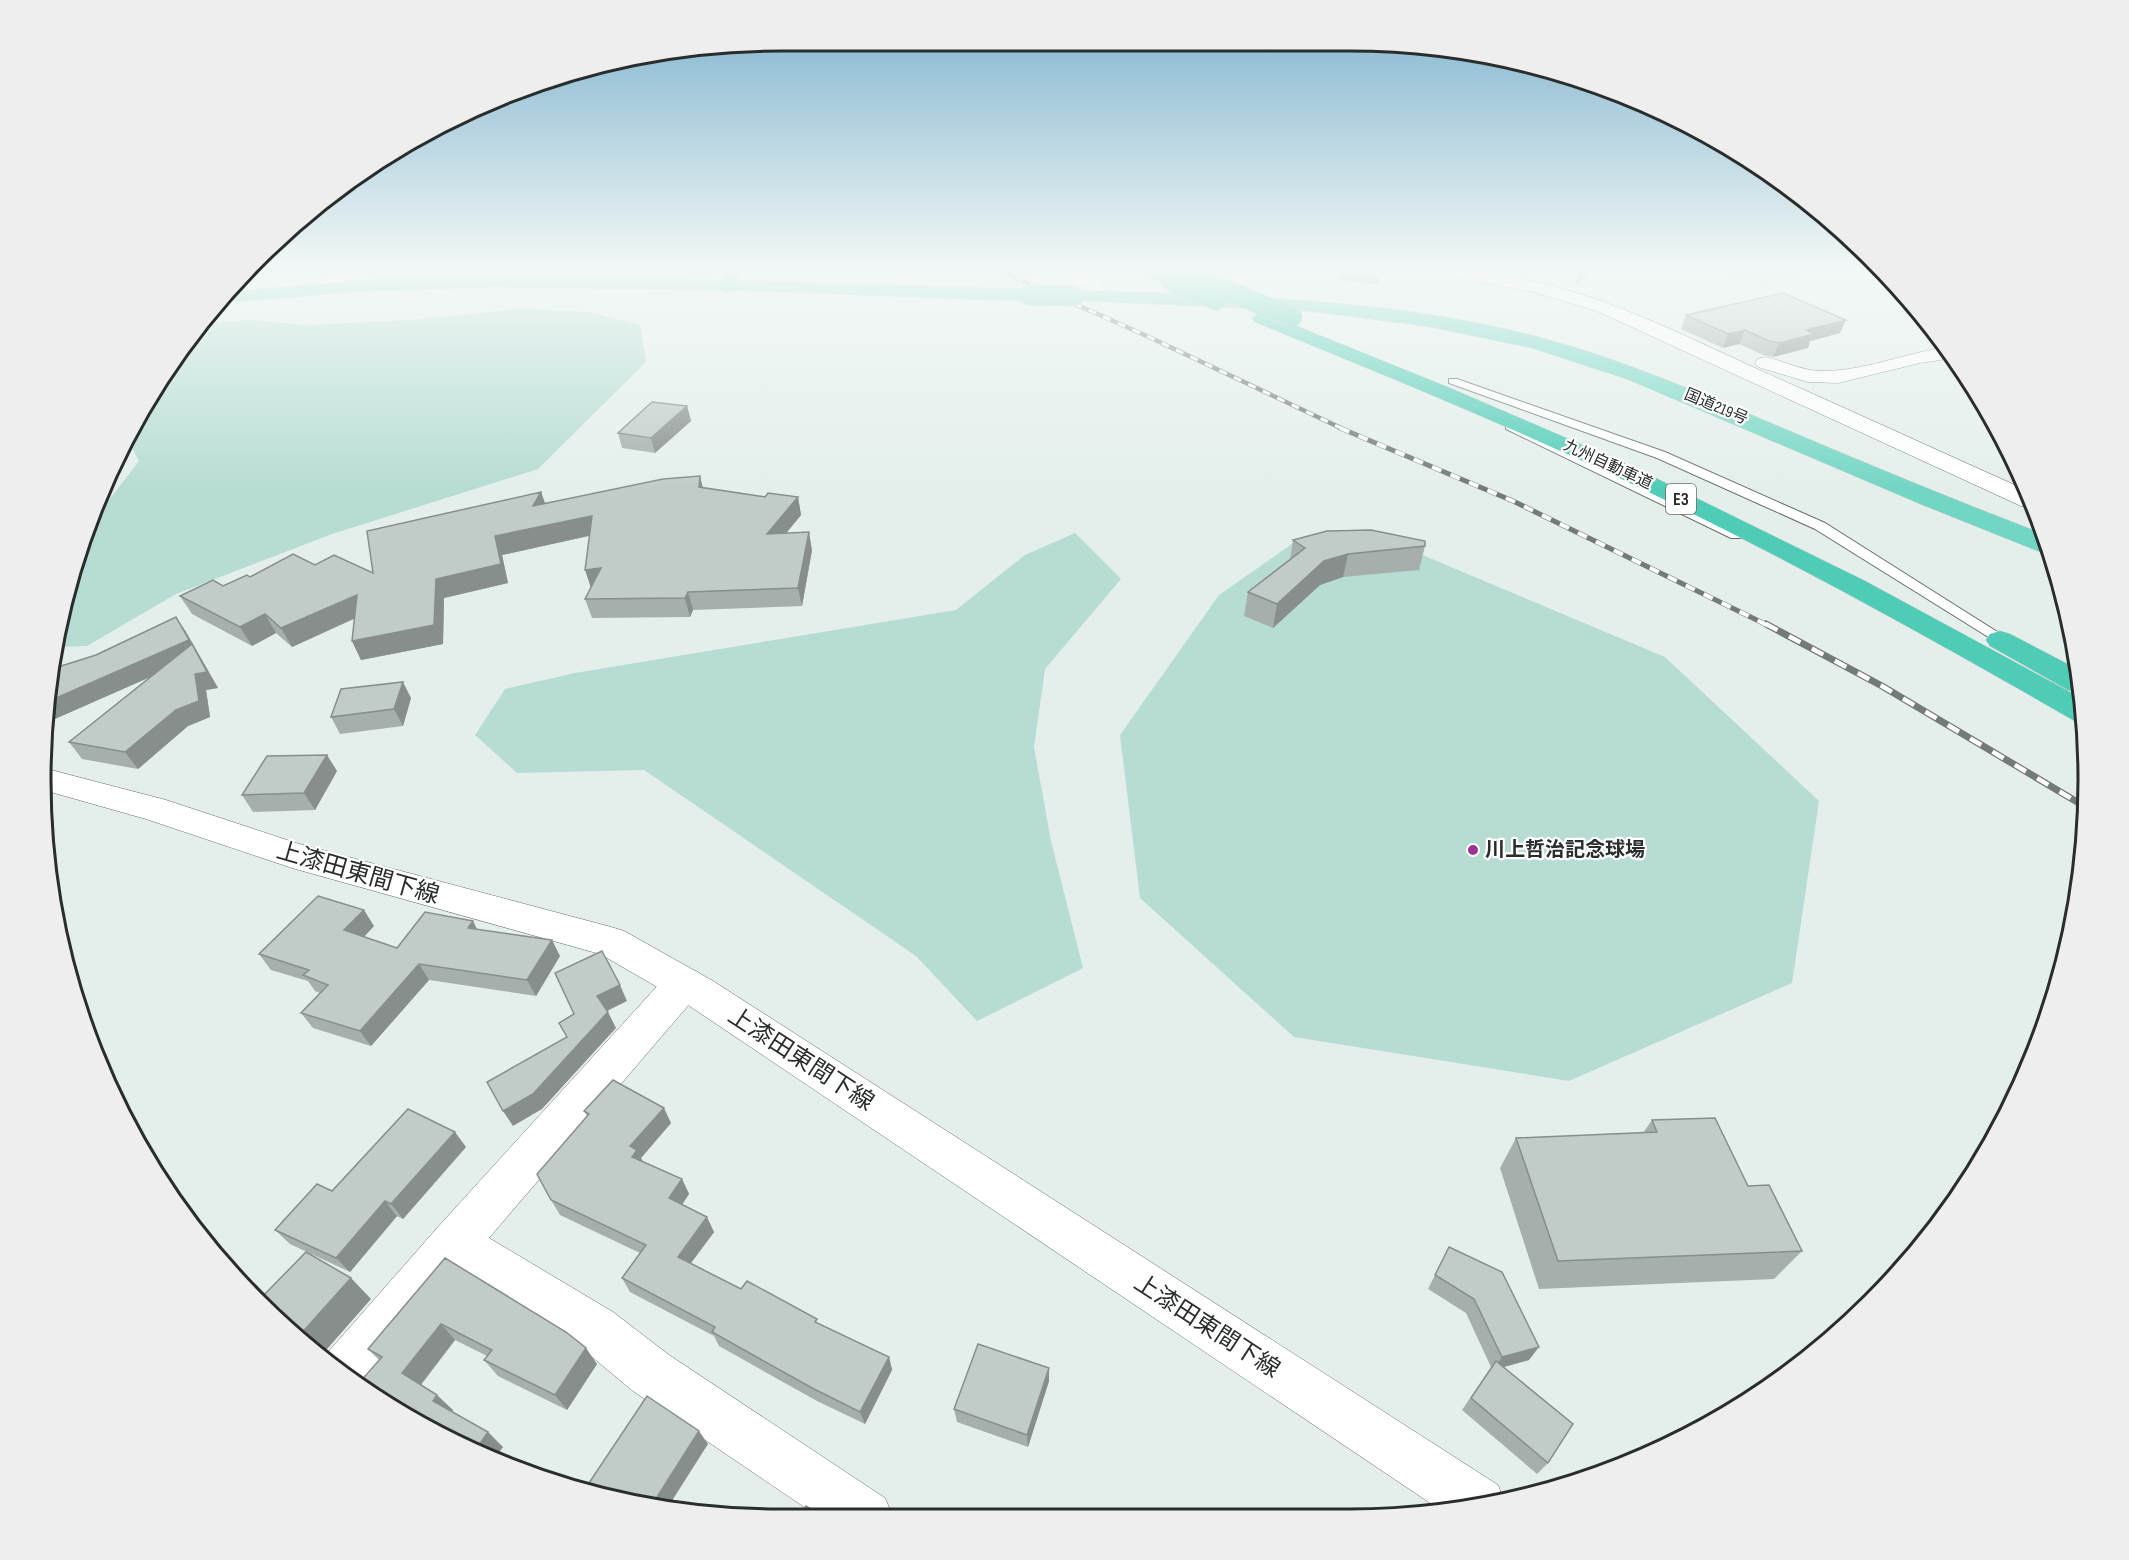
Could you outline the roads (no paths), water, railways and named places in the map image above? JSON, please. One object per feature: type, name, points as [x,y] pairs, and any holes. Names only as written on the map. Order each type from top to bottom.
[{"type":"highway","name":"九州自動車道","points":[[1332,344],[1575,432],[1728,502],[2018,649],[2071,678]]},
{"type":"highway","name":"九州自動車道","points":[[1353,344],[1706,511],[1874,596],[2074,707]]},
{"type":"highway","name":"国道219号","points":[[1540,344],[1635,374],[1932,500],[2037,541]]},
{"type":"street","points":[[1683,344],[2021,497]]},
{"type":"street","points":[[1693,348],[1741,355],[1794,373],[1824,378],[1941,355]]},
{"type":"street","name":"上漆田東間下線","points":[[51,781],[154,809],[292,855],[611,942],[684,983],[1471,1498]]},
{"type":"street","points":[[348,1366],[684,983]]},
{"type":"street","points":[[454,1243],[596,1329],[651,1373],[854,1509]]},
{"type":"railway","points":[[1163,344],[1343,429]]},
{"type":"railway","points":[[1340,428],[1513,501],[1769,626]]},
{"type":"railway","points":[[1766,624],[1882,686],[2077,802]]},
{"type":"place","name":"川上哲治記念球場","points":[[1473,850]]}]
